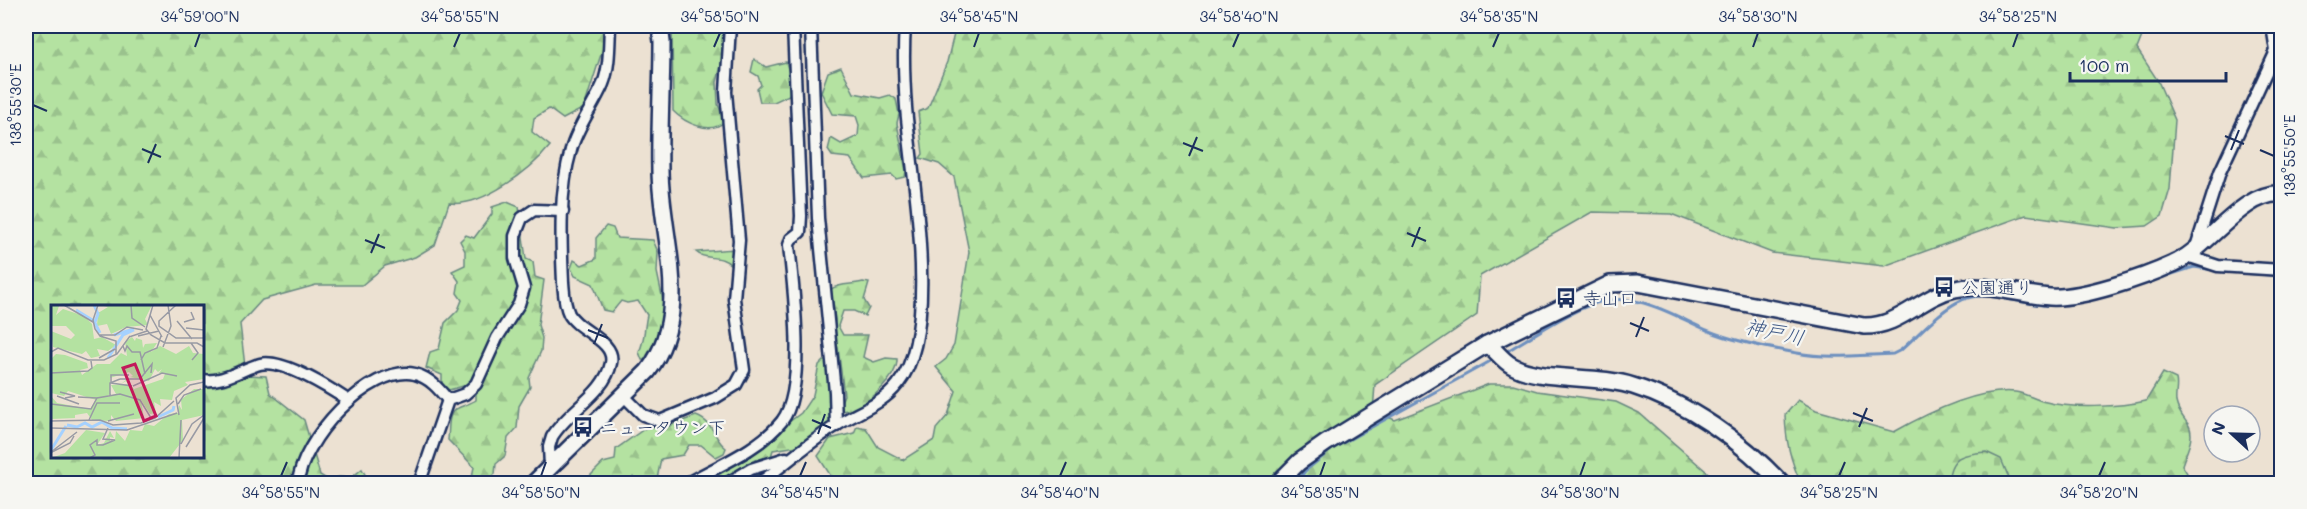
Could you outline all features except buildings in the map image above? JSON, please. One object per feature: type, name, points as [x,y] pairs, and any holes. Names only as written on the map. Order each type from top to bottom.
[{"type":"street","points":[[550,466],[549,447],[552,437],[605,379],[612,358],[607,347],[575,322],[566,305],[563,211],[571,149],[603,83],[610,26]]},
{"type":"street","points":[[533,483],[648,371],[661,353],[669,332],[672,308],[671,265],[661,208],[662,42],[660,26]]},
{"type":"street","points":[[623,395],[643,415],[660,421],[722,394],[736,385],[744,370],[734,299],[739,240],[726,92],[730,26]]},
{"type":"street","points":[[686,483],[733,458],[772,431],[785,415],[794,394],[796,341],[789,245],[791,239],[800,232],[801,216],[792,26]]},
{"type":"street","points":[[811,26],[818,218],[835,392],[836,426]]},
{"type":"street","points":[[758,483],[790,457],[890,393],[905,374],[915,346],[921,258],[906,108],[903,54],[905,26]]},
{"type":"street","points":[[2191,253],[2220,172],[2279,52],[2272,26]]},
{"type":"street","points":[[1277,483],[1299,462],[1326,443],[1487,344],[1610,284],[1623,282],[1864,326],[1880,326],[1952,289],[1967,286],[2050,297],[2067,297],[2157,271],[2191,253],[2246,206],[2263,195],[2282,194]]},
{"type":"street","points":[[448,400],[465,394],[476,384],[496,338],[519,304],[524,288],[515,258],[515,236],[519,221],[534,210],[563,211]]},
{"type":"street","points":[[2191,253],[2218,266],[2282,270]]},
{"type":"street","points":[[1487,344],[1509,364],[1533,374],[1593,377],[1653,393],[1692,414],[1751,453],[1782,483]]},
{"type":"street","points":[[204,380],[217,379],[269,363],[317,382],[349,401]]},
{"type":"street","points":[[298,483],[303,460],[309,449],[349,401],[369,385],[406,374],[428,380],[448,400]]},
{"type":"street","points":[[418,483],[448,400]]},
{"type":"street","points":[[726,483],[751,469],[790,457]]},
{"type":"green space","points":[[26,26],[610,26],[584,108],[563,119],[549,109],[534,118],[532,132],[550,146],[531,166],[490,193],[476,200],[449,203],[435,245],[415,257],[385,266],[362,285],[316,285],[262,300],[240,324],[246,375],[266,376],[270,393],[304,420],[320,475],[328,480],[339,477],[351,478],[362,469],[367,478],[365,484],[26,483]]},
{"type":"green space","points":[[672,26],[723,26],[723,57],[717,82],[718,104],[724,122],[718,126],[698,126],[684,120],[673,111]]},
{"type":"green space","points":[[956,26],[2146,26],[2137,49],[2158,81],[2175,120],[2170,189],[2162,216],[2147,226],[2117,228],[2026,215],[1884,266],[1772,253],[1671,214],[1592,212],[1480,276],[1477,315],[1375,385],[1373,411],[1395,420],[1489,384],[1513,384],[1537,391],[1616,402],[1639,413],[1714,478],[1733,483],[836,484],[818,456],[830,439],[854,433],[857,426],[866,428],[878,447],[903,460],[934,440],[936,429],[948,415],[956,391],[936,367],[946,359],[954,345],[969,252],[954,177],[939,164],[920,158],[923,154],[918,112],[928,108],[947,62]]},
{"type":"green space","points":[[754,59],[766,67],[786,62],[792,83],[789,95],[774,102],[760,102],[757,89],[761,85],[758,76],[751,72]]},
{"type":"green space","points":[[841,67],[854,93],[880,98],[890,95],[896,99],[905,177],[896,179],[892,175],[864,178],[850,158],[832,156],[828,150],[831,138],[841,144],[858,136],[859,125],[856,116],[832,114],[821,92],[828,72]]},
{"type":"green space","points":[[507,202],[519,207],[526,259],[533,262],[535,277],[544,280],[538,325],[542,338],[541,351],[529,378],[530,387],[519,406],[517,428],[508,438],[505,456],[496,464],[495,474],[485,482],[472,477],[474,467],[448,440],[449,420],[452,412],[476,400],[476,391],[470,384],[449,390],[442,384],[442,375],[426,368],[430,352],[439,349],[445,323],[458,310],[462,300],[457,293],[459,281],[452,271],[465,265],[465,251],[460,241],[466,235],[474,238],[492,214],[492,207]]},
{"type":"green space","points":[[606,226],[613,228],[617,238],[653,240],[658,252],[657,272],[665,310],[656,345],[646,360],[642,360],[639,352],[647,315],[638,301],[627,303],[621,301],[612,312],[603,310],[593,284],[575,276],[571,268],[574,260],[582,265],[596,259],[596,238]]},
{"type":"green space","points":[[734,249],[731,265],[723,260],[696,252]]},
{"type":"green space","points":[[863,282],[869,283],[864,300],[869,308],[865,316],[854,311],[843,311],[838,326],[843,335],[868,335],[863,357],[874,362],[886,358],[897,359],[896,366],[888,381],[868,400],[853,410],[842,411],[839,407],[844,395],[838,348],[833,334],[835,320],[831,289]]},
{"type":"green space","points":[[827,361],[833,418],[827,427],[798,446],[773,450],[766,473],[752,483],[693,484],[724,457],[750,451],[801,413],[813,395],[819,365]]},
{"type":"green space","points":[[2163,373],[2176,379],[2177,406],[2190,429],[2190,444],[2182,465],[2193,483],[1801,483],[1791,458],[1785,415],[1798,400],[1816,410],[1894,432],[1952,404],[1968,398],[2000,392],[2015,392],[2042,401],[2069,406],[2110,406],[2146,401]]},
{"type":"green space","points":[[696,416],[707,423],[726,448],[724,453],[716,457],[701,445],[689,445],[683,455],[661,459],[657,479],[650,483],[633,477],[627,483],[583,483],[603,463],[615,460],[616,449],[647,427],[669,426]]},
{"type":"green space","points":[[1986,452],[2001,459],[2011,483],[1948,483],[1951,467],[1958,458]]},
{"type":"waterway","name":"神戸川","points":[[2156,279],[2194,267],[2214,270]]},
{"type":"waterway","name":"神戸川","points":[[2220,271],[2282,276]]},
{"type":"waterway","name":"神戸川","points":[[1504,353],[1574,312],[1611,300],[1641,302],[1655,306],[1719,335],[1764,347],[1808,355],[1832,356],[1893,354],[1901,350],[1946,309],[1962,300],[1974,297],[1988,296],[2044,305],[2072,302]]},
{"type":"waterway","name":"神戸川","points":[[1296,484],[1305,471],[1332,449],[1496,358]]},
{"type":"place","name":"公園通り","points":[[1944,287]]},
{"type":"place","name":"寺山口","points":[[1566,298]]},
{"type":"place","name":"ニュータウン下","points":[[583,427]]}]
